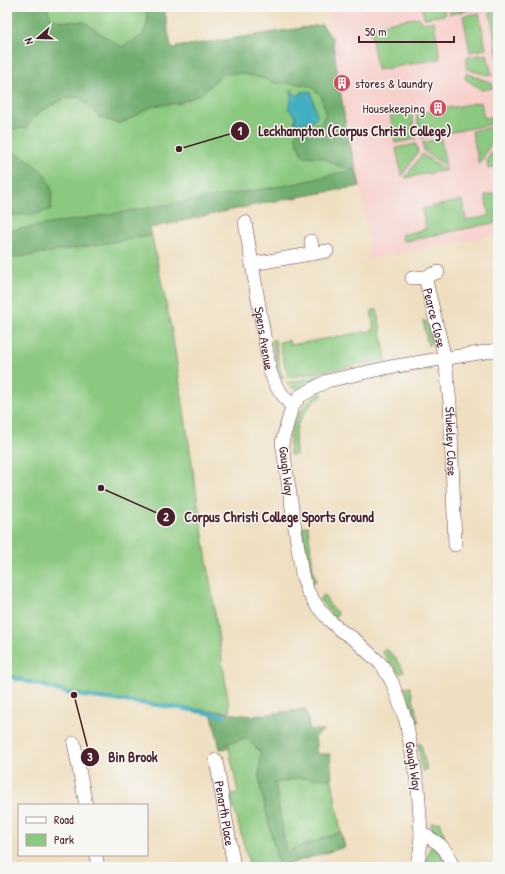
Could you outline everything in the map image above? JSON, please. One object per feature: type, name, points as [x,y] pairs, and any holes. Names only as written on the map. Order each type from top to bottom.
[{"type":"street","name":"Spens Avenue","points":[[245,222],[270,371],[276,386],[292,407]]},
{"type":"street","points":[[252,264],[312,247],[327,251]]},
{"type":"street","name":"Pearce Close","points":[[438,272],[418,277],[445,359]]},
{"type":"street","name":"Gough Way","points":[[416,867],[420,852],[421,833],[418,787],[406,721],[392,682],[382,665],[358,643],[329,620],[308,592],[302,574],[282,442],[292,407],[300,396],[328,381],[390,367],[498,350]]},
{"type":"street","name":"Stukeley Close","points":[[445,359],[460,525],[456,545]]},
{"type":"street","points":[[74,743],[86,804]]},
{"type":"street","name":"Penarth Place","points":[[216,760],[234,867]]},
{"type":"street","points":[[421,833],[438,842],[447,851],[453,867]]},
{"type":"street","points":[[96,856],[98,867]]},
{"type":"shaded area","points":[[36,7],[164,7],[171,48],[322,25],[332,37],[327,7],[498,7],[498,235],[367,259],[370,249],[360,186],[258,204],[150,228]]},
{"type":"green space","points":[[7,7],[47,7],[51,18],[61,21],[85,22],[122,47],[143,35],[148,20],[145,7],[164,7],[171,48],[322,25],[332,38],[346,128],[360,186],[258,204],[150,228],[151,236],[7,259],[7,231],[294,184],[355,169],[339,166],[321,157],[302,156],[295,136],[300,127],[321,123],[326,113],[321,96],[311,86],[293,83],[275,83],[240,73],[223,74],[201,94],[180,103],[153,106],[120,124],[100,118],[79,97],[63,99],[38,113],[26,128],[7,130]]},
{"type":"green space","points":[[36,7],[164,7],[171,48],[322,25],[332,38],[346,128],[360,186],[258,204],[150,228],[172,332],[230,712],[211,711],[74,693],[7,674],[7,13]]},
{"type":"green space","points":[[422,7],[443,7],[445,15],[424,18]]},
{"type":"green space","points":[[448,7],[470,7],[471,10],[450,14]]},
{"type":"green space","points":[[493,7],[498,7],[498,58],[490,12],[493,11]]},
{"type":"green space","points":[[479,13],[486,49],[470,52],[463,16]]},
{"type":"green space","points":[[419,17],[421,23],[434,21],[440,59],[377,70],[370,26]]},
{"type":"green space","points":[[487,54],[492,76],[466,69],[467,57]]},
{"type":"green space","points":[[466,73],[492,83],[493,88],[482,90],[465,79]]},
{"type":"green space","points":[[481,102],[484,118],[497,116],[498,123],[421,138],[416,114]]},
{"type":"green space","points":[[411,110],[416,139],[395,143],[390,114]]},
{"type":"green space","points":[[498,126],[498,131],[479,165],[472,131]]},
{"type":"green space","points":[[441,139],[446,166],[424,151],[423,142]]},
{"type":"green space","points":[[498,140],[498,166],[488,169],[487,160]]},
{"type":"green space","points":[[416,144],[418,152],[402,176],[396,148]]},
{"type":"green space","points":[[8,151],[23,156],[44,173],[52,190],[51,209],[34,215],[7,215]]},
{"type":"green space","points":[[422,154],[447,170],[405,178]]},
{"type":"green space","points":[[498,193],[498,222],[406,241],[402,239],[401,235],[426,229],[422,209],[462,200],[466,220],[489,216],[485,195]]},
{"type":"green space","points":[[377,309],[386,360],[288,378],[279,342],[289,340],[290,345],[374,330],[371,311]]},
{"type":"green space","points":[[423,320],[426,322],[430,330],[431,342],[428,346]]},
{"type":"green space","points":[[275,339],[281,372],[284,378],[281,378],[277,372],[272,340]]},
{"type":"green space","points":[[424,367],[432,369],[381,379],[380,375]]},
{"type":"green space","points":[[337,372],[303,389],[293,388],[286,383]]},
{"type":"green space","points":[[321,391],[322,396],[310,406],[300,420],[295,433],[296,455],[290,455],[290,435],[296,418],[306,404]]},
{"type":"green space","points":[[308,526],[313,570],[316,581],[312,583],[302,527]]},
{"type":"green space","points":[[324,595],[338,614],[334,618],[319,599]]},
{"type":"green space","points":[[385,648],[394,656],[404,671],[400,674],[382,652]]},
{"type":"green space","points":[[410,687],[419,722],[414,723],[405,688]]},
{"type":"green space","points":[[306,709],[310,730],[324,730],[315,736],[317,754],[330,754],[332,779],[298,778],[275,783],[286,852],[341,832],[345,847],[279,867],[261,789],[259,776],[261,753],[247,739],[228,743],[229,748],[220,749],[211,711],[253,716]]},
{"type":"green space","points":[[261,736],[261,789],[279,867],[250,867],[230,794],[238,793],[228,743]]},
{"type":"green space","points":[[418,744],[421,744],[427,770],[422,771]]},
{"type":"green space","points":[[298,778],[332,779],[341,832],[286,852],[275,783]]},
{"type":"green space","points":[[440,822],[445,836],[432,835],[431,823]]},
{"type":"green space","points":[[431,846],[443,853],[448,867],[423,867]]},
{"type":"water","points":[[291,89],[297,96],[302,92],[311,91],[317,116],[314,120],[297,124],[294,122],[296,117],[288,108],[291,100]]},
{"type":"waterway","points":[[7,676],[74,695],[180,708],[225,716]]},
{"type":"place","name":"stores & laundry","points":[[342,83]]},
{"type":"place","name":"Housekeeping","points":[[438,108]]},
{"type":"place","name":"Leckhampton (Corpus Christi College)","points":[[179,149]]},
{"type":"place","name":"Corpus Christi College Sports Ground","points":[[101,488]]},
{"type":"place","name":"Bin Brook","points":[[74,695]]}]
